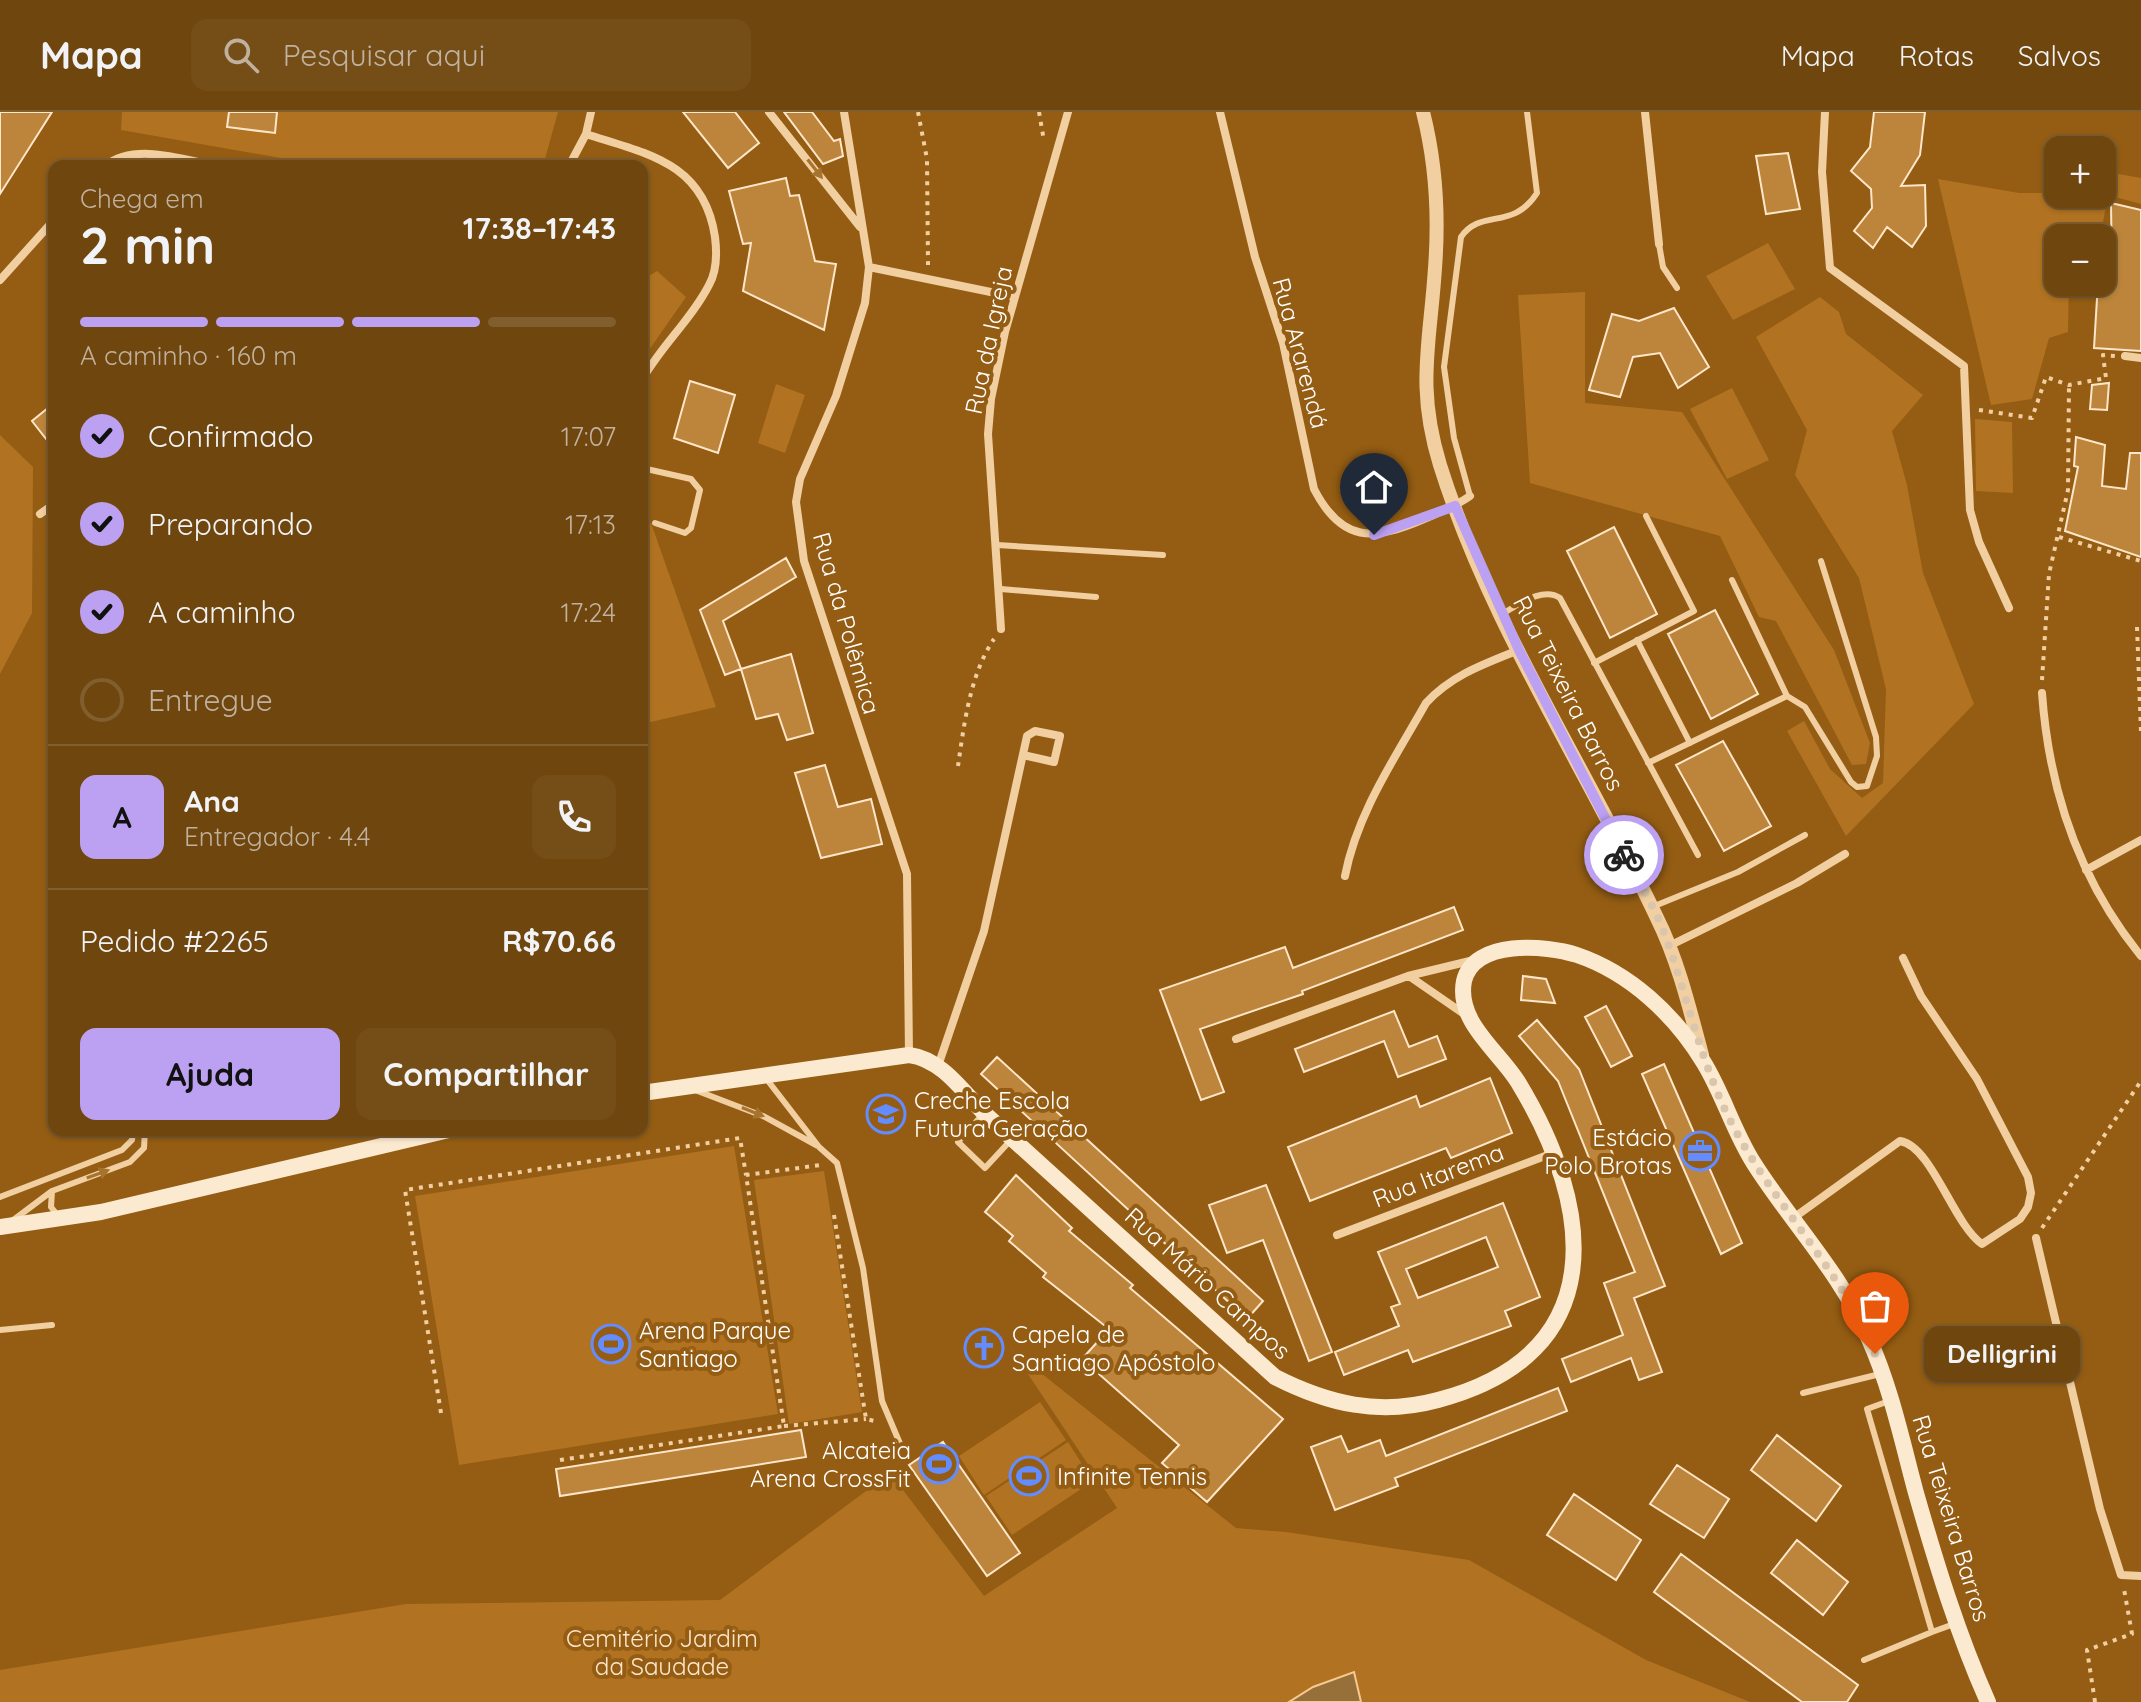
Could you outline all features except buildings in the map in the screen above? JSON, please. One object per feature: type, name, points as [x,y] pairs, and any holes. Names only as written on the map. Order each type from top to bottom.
[{"type":"main road","points":[[1468,1017],[1463,986],[1467,973],[1477,960],[1507,950],[1539,948],[1572,953],[1602,965],[1639,989],[1670,1017],[1705,1064]]},
{"type":"main road","name":"Rua Mário Campos","points":[[938,1066],[984,1113],[1275,1377],[1317,1396],[1379,1410],[1418,1406],[1491,1382],[1527,1355],[1555,1321],[1570,1289],[1575,1229],[1554,1153],[1516,1078],[1468,1017]]},
{"type":"main road","points":[[648,1092],[909,1055],[924,1057],[938,1066]]},
{"type":"main road","name":"Rua Teixeira Barros","points":[[1705,1064],[1752,1161],[1850,1302],[1883,1373],[1926,1529],[1988,1702]]},
{"type":"main road","points":[[3,1226],[61,1219],[423,1136]]},
{"type":"street","points":[[572,160],[586,134],[591,112]]},
{"type":"street","points":[[769,112],[860,228]]},
{"type":"street","name":"Rua da Polêmica","points":[[844,112],[860,228],[869,267],[856,341],[800,479],[796,502],[804,561],[907,874],[909,1055]]},
{"type":"street","name":"Rua da Igreja","points":[[1001,629],[1001,589],[988,434],[991,399],[1015,297],[1068,112]]},
{"type":"street","name":"Rua Ararendá","points":[[1220,112],[1255,257],[1283,343],[1314,489],[1325,511],[1346,528],[1374,535],[1455,506],[1470,496]]},
{"type":"street","name":"Rua Teixeira Barros","points":[[1423,112],[1432,144],[1437,223],[1424,369],[1431,430],[1455,506],[1502,614],[1652,907],[1705,1064]]},
{"type":"street","points":[[1645,112],[1659,244]]},
{"type":"street","points":[[1825,112],[1822,172],[1830,268],[1953,355],[1966,373],[1970,510],[1989,565],[2009,608]]},
{"type":"street","points":[[586,134],[646,154],[688,175],[702,195],[713,224],[717,254],[712,281],[648,372]]},
{"type":"street","points":[[118,160],[129,155],[147,154],[182,160]]},
{"type":"street","points":[[0,280],[48,227]]},
{"type":"street","points":[[869,267],[1015,297]]},
{"type":"street","points":[[2125,356],[2141,358]]},
{"type":"street","points":[[40,514],[48,508]]},
{"type":"street","points":[[1345,876],[1351,844],[1361,820],[1426,703],[1441,687],[1464,673],[1519,650]]},
{"type":"street","points":[[2042,693],[2046,745],[2056,790],[2086,870],[2102,901],[2141,956]]},
{"type":"street","points":[[938,1066],[984,931],[1023,755],[1030,732],[1060,736],[1054,762],[1023,755]]},
{"type":"street","points":[[2086,870],[2141,840]]},
{"type":"street","points":[[1668,947],[1785,890],[1845,854]]},
{"type":"street","points":[[1792,1219],[1900,1141],[1915,1148],[1969,1232],[1982,1244],[1987,1244],[2020,1219],[2028,1207],[2031,1193],[2021,1161],[1977,1079],[1921,996],[1903,958]]},
{"type":"street","points":[[1236,1039],[1408,976],[1477,960]]},
{"type":"street","points":[[1408,976],[1468,1017]]},
{"type":"street","name":"Rua Itarema","points":[[1337,1235],[1554,1153]]},
{"type":"street","points":[[2036,1238],[2100,1509],[2121,1575],[2141,1576]]},
{"type":"lane","points":[[1470,496],[1454,438],[1444,367],[1461,237],[1468,228],[1479,222],[1520,213],[1537,193],[1527,112]]},
{"type":"lane","points":[[1659,244],[1663,267],[1677,288]]},
{"type":"lane","points":[[648,469],[691,479],[700,490],[691,528],[685,533],[655,523]]},
{"type":"lane","points":[[1594,663],[1694,611],[1646,516]]},
{"type":"lane","points":[[997,545],[1163,555]]},
{"type":"lane","points":[[1732,580],[1787,696],[1805,707],[1851,782],[1857,787],[1867,786],[1877,756],[1876,737],[1821,561]]},
{"type":"lane","points":[[1001,589],[1096,597]]},
{"type":"lane","points":[[1502,614],[1544,593],[1553,593],[1560,598],[1698,855]]},
{"type":"lane","points":[[1637,640],[1690,743]]},
{"type":"lane","points":[[1648,763],[1787,696]]},
{"type":"lane","points":[[1652,907],[1738,872],[1805,835]]},
{"type":"lane","points":[[764,1075],[819,1147],[837,1163],[863,1268],[875,1364],[889,1424],[901,1446]]},
{"type":"lane","points":[[684,1085],[763,1116],[819,1147]]},
{"type":"lane","points":[[984,1113],[958,1142],[985,1168],[1013,1138]]},
{"type":"lane","points":[[0,1197],[122,1150],[132,1136]]},
{"type":"lane","points":[[3,1226],[52,1191],[130,1162],[144,1148],[145,1136]]},
{"type":"lane","points":[[52,1191],[51,1207],[61,1219]]},
{"type":"lane","points":[[0,1330],[52,1325]]},
{"type":"lane","points":[[1803,1393],[1883,1373]]},
{"type":"lane","points":[[1891,1400],[1867,1409],[1932,1632]]},
{"type":"lane","points":[[1864,1660],[1957,1622]]},
{"type":"path","points":[[918,112],[927,159],[930,279]]},
{"type":"path","points":[[1966,408],[2032,418],[2046,377],[2069,385],[2106,378],[2103,355],[2125,356]]},
{"type":"path","points":[[2042,693],[2044,609],[2068,490],[2069,385]]},
{"type":"path","points":[[2059,537],[2141,561]]},
{"type":"path","points":[[2137,627],[2141,732]]},
{"type":"path","points":[[958,766],[964,718],[987,650],[1001,629]]},
{"type":"path","points":[[2036,1238],[2141,1081]]},
{"type":"path","points":[[441,1413],[405,1190],[740,1138],[784,1426]]},
{"type":"path","points":[[746,1175],[827,1165]]},
{"type":"path","points":[[834,1210],[866,1419]]},
{"type":"path","points":[[560,1460],[784,1426],[866,1419],[889,1424]]},
{"type":"path","points":[[2095,1702],[2087,1650],[2132,1634],[2121,1575]]},
{"type":"green space","points":[[122,112],[558,112],[545,160],[292,160],[121,130]]},
{"type":"green space","points":[[2116,174],[2141,178],[2141,204],[2116,197]]},
{"type":"green space","points":[[1938,179],[2019,193],[2044,193],[2044,208],[2106,208],[2103,224],[2044,224],[2044,296],[2069,296],[2068,332],[2049,338],[2032,399],[1991,405]]},
{"type":"green space","points":[[1768,243],[1795,289],[1733,320],[1706,276]]},
{"type":"green space","points":[[657,271],[686,297],[648,351],[648,276]]},
{"type":"green space","points":[[1585,292],[1585,403],[1682,412],[1834,650],[1870,743],[1866,764],[1852,765],[1776,621],[1759,617],[1720,536],[1530,483],[1518,295]]},
{"type":"green space","points":[[1820,297],[1839,312],[1846,334],[1923,395],[1892,431],[1907,485],[1923,573],[1974,704],[1846,836],[1787,731],[1804,721],[1830,769],[1862,798],[1883,783],[1886,689],[1859,578],[1795,475],[1807,430],[1756,337]]},
{"type":"green space","points":[[776,384],[805,395],[785,453],[758,443]]},
{"type":"green space","points":[[1732,388],[1769,460],[1727,479],[1690,409]]},
{"type":"green space","points":[[1975,419],[2012,422],[2013,493],[1976,491]]},
{"type":"green space","points":[[0,435],[33,467],[32,613],[0,674]]},
{"type":"green space","points":[[648,521],[651,523],[716,707],[648,723]]},
{"type":"green space","points":[[734,1146],[778,1414],[459,1465],[415,1196]]},
{"type":"green space","points":[[824,1171],[862,1412],[789,1424],[754,1180]]},
{"type":"green space","name":"Cemitério Jardim da Saudade","points":[[1012,1350],[1236,1528],[1286,1532],[1469,1560],[1646,1660],[1750,1702],[0,1702],[0,1670],[406,1604],[720,1600],[890,1473],[984,1596],[1117,1508]]},
{"type":"green space","points":[[1040,1402],[1066,1440],[984,1495],[959,1456]]},
{"type":"green space","points":[[1068,1442],[1093,1481],[1012,1535],[986,1496]]},
{"type":"shaded area","points":[[1354,1672],[1361,1702],[1289,1702],[1313,1687]]},
{"type":"way so far","points":[[1624,855],[1658,918],[1705,1064],[1728,1116],[1752,1161],[1850,1302],[1875,1354]]},
{"type":"place","name":"Creche Escola Futura Geração","points":[[886,1114]]},
{"type":"place","name":"Estácio Polo Brotas","points":[[1700,1151]]},
{"type":"place","name":"Arena Parque Santiago","points":[[611,1344]]},
{"type":"place","name":"Capela de Santiago Apóstolo","points":[[984,1348]]},
{"type":"place","name":"Delligrini","points":[[1875,1354]]},
{"type":"place","name":"Alcateia Arena CrossFit","points":[[939,1464]]},
{"type":"place","name":"Infinite Tennis","points":[[1029,1476]]},
{"type":"route","points":[[1374,535],[1455,506],[1519,650],[1624,855]]}]
